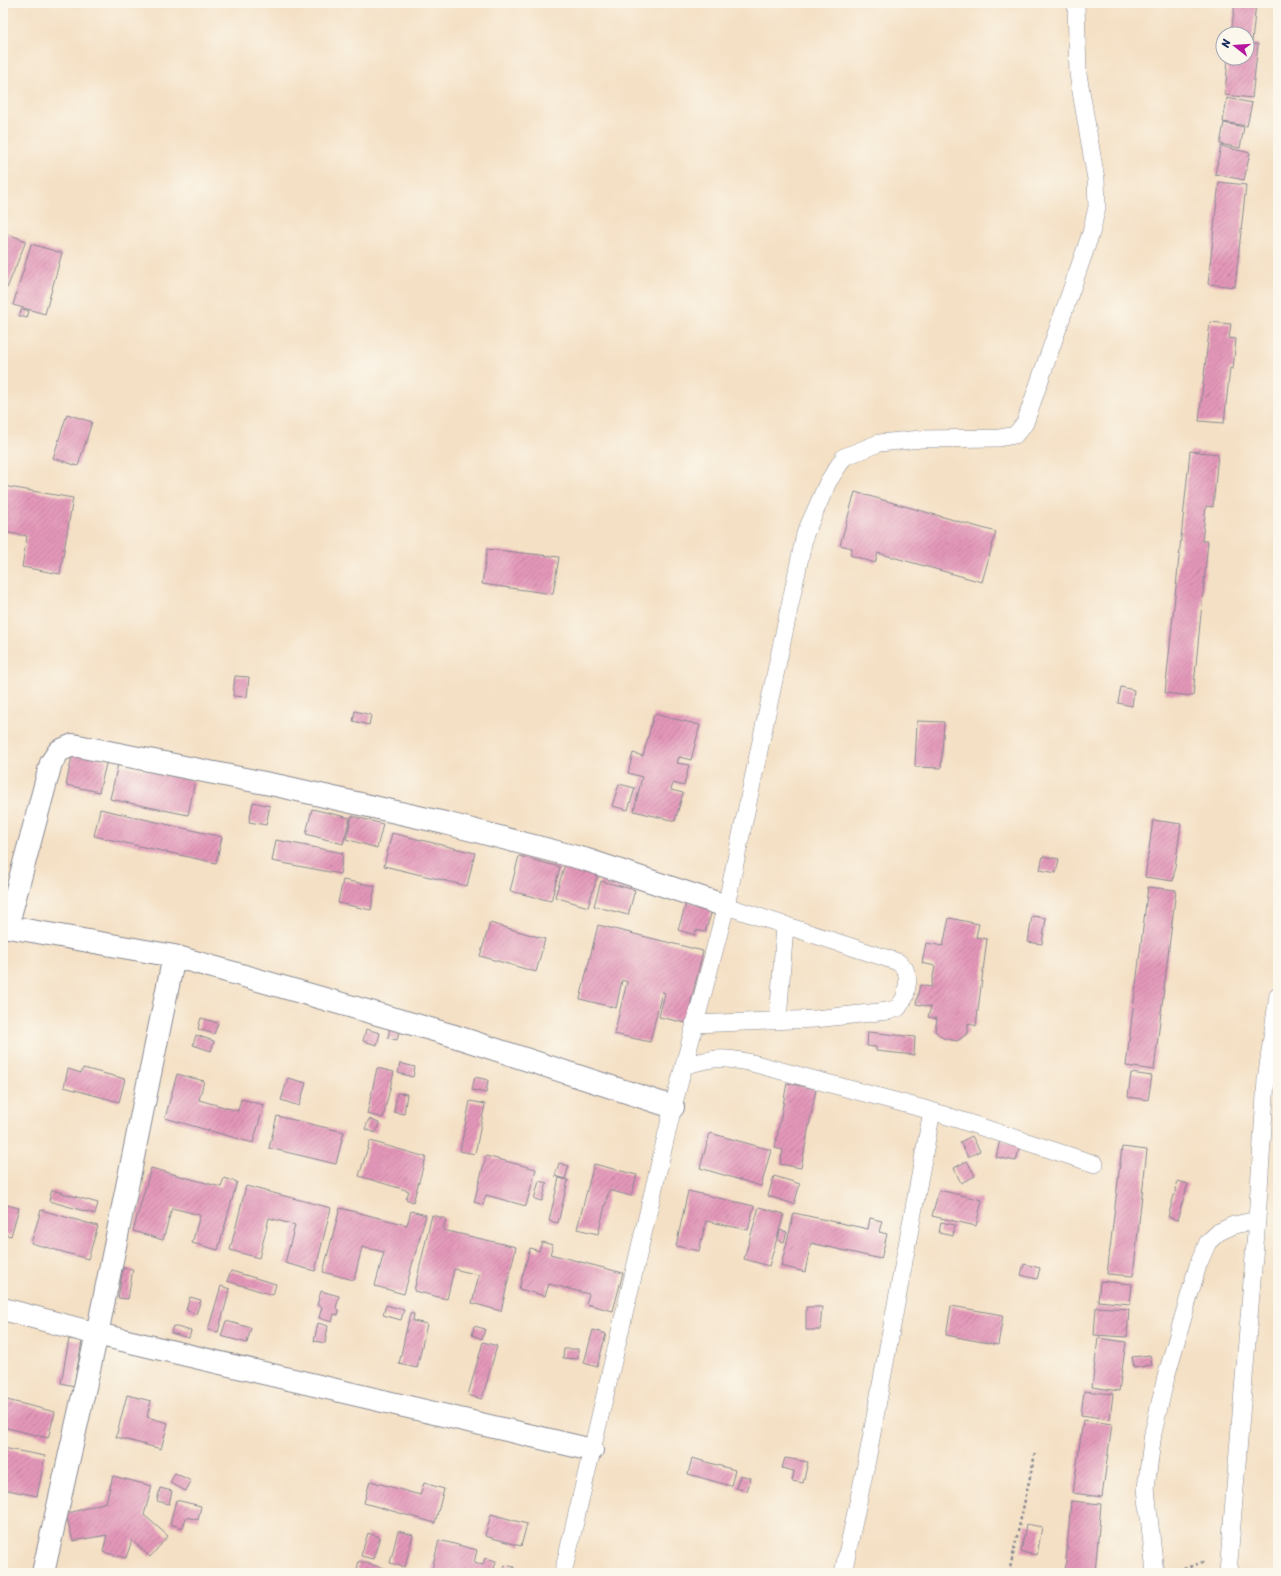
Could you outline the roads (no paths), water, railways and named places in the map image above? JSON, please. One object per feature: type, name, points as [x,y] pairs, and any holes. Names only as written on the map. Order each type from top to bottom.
[{"type":"street","points":[[673,1106],[451,1035],[174,956],[5,926],[51,763],[59,751],[73,745],[280,786],[445,823],[584,859],[726,906]]},
{"type":"street","points":[[43,1573],[97,1334],[174,956]]},
{"type":"street","points":[[3,1309],[97,1334],[592,1450]]},
{"type":"lane","points":[[563,1573],[673,1106],[726,906],[805,534],[834,470],[844,457],[879,443],[921,439],[999,438],[1015,435],[1025,423],[1091,233],[1097,207],[1096,179],[1078,74],[1076,3]]},
{"type":"lane","points":[[694,1024],[778,1021],[888,1011],[898,1008],[905,997],[908,980],[905,969],[898,962],[726,906]]},
{"type":"lane","points":[[778,1021],[785,925]]},
{"type":"lane","points":[[1228,1573],[1257,1220],[1266,1080],[1278,995]]},
{"type":"lane","points":[[684,1066],[708,1059],[726,1057],[752,1063],[932,1111],[1095,1164]]},
{"type":"lane","points":[[843,1573],[867,1460],[932,1111]]},
{"type":"lane","points":[[1155,1573],[1146,1488],[1153,1433],[1198,1265],[1208,1242],[1219,1232],[1234,1225],[1257,1220]]}]
